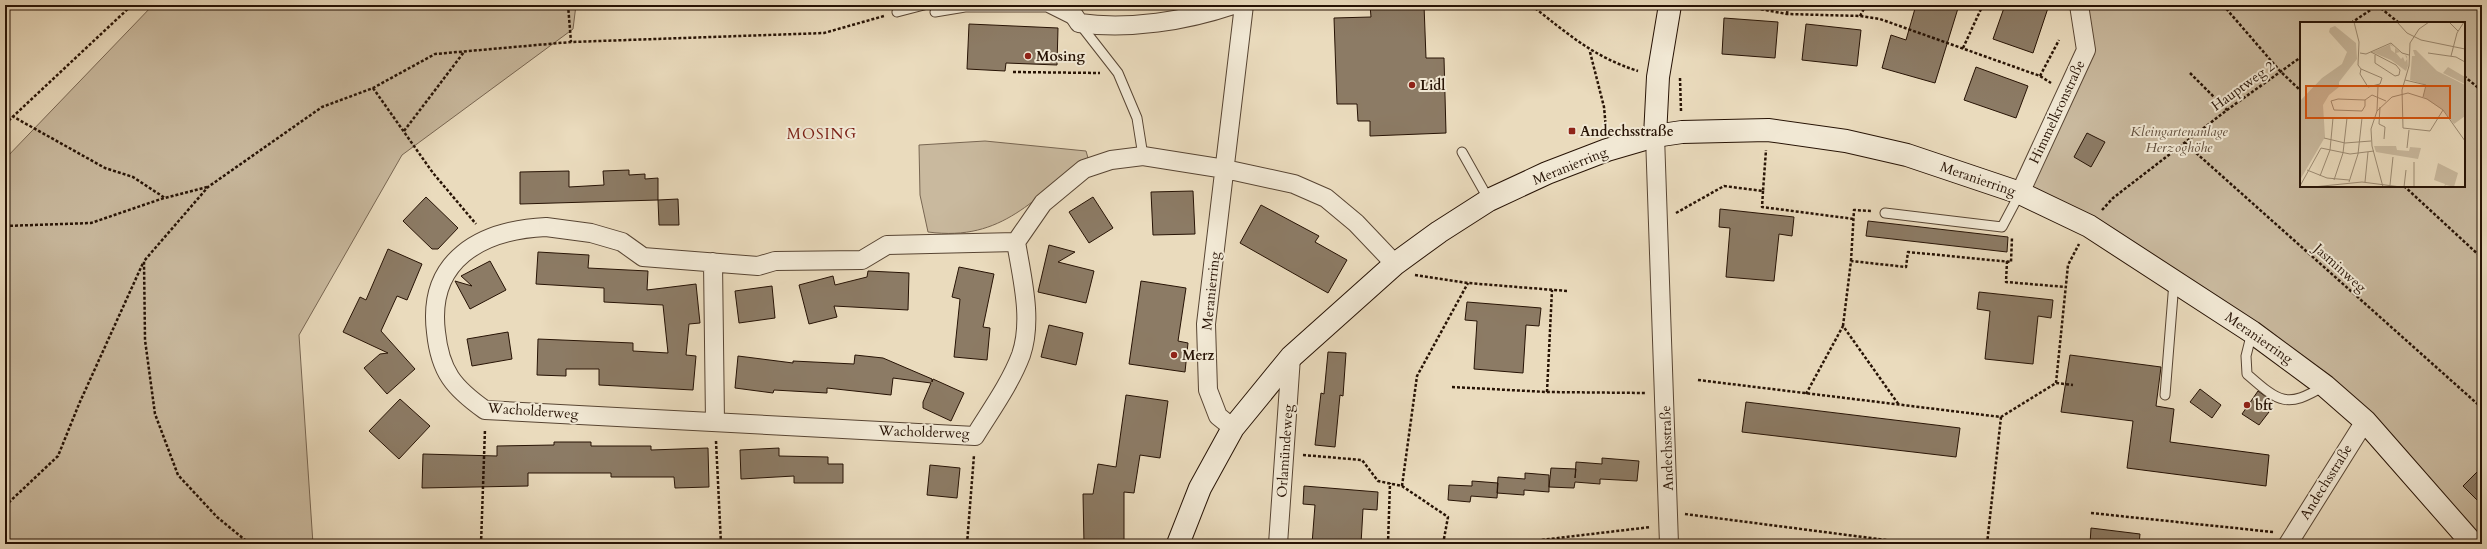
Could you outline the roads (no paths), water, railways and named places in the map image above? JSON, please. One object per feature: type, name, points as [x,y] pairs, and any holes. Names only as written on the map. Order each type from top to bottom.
[{"type":"street","points":[[1067,5],[1079,24],[1096,26],[1127,25],[1203,15],[1233,5]]},
{"type":"street","name":"Meranierring","points":[[1233,428],[1218,416],[1208,390],[1206,324],[1244,5]]},
{"type":"street","points":[[1655,136],[1658,77],[1670,5]]},
{"type":"street","name":"Himmelkronstraße","points":[[2020,193],[2086,50],[2079,5]]},
{"type":"street","name":"Meranierring","points":[[1178,544],[1200,488],[1233,428],[1291,357],[1391,267],[1439,232],[1489,200],[1547,174],[1607,150],[1655,136],[1682,132],[1768,130],[1846,141],[1907,155],[2020,193],[2089,226],[2252,332],[2325,386],[2365,421],[2473,544]]},
{"type":"street","name":"Andechsstraße","points":[[1655,136],[1660,222],[1669,544]]},
{"type":"street","points":[[1016,242],[1043,203],[1084,169],[1111,160],[1143,156],[1225,169],[1294,184],[1326,198],[1356,224],[1391,267]]},
{"type":"street","name":"Wacholderweg","points":[[518,229],[566,229],[622,242],[643,257],[758,266],[775,260],[862,260],[887,245],[1016,242],[1023,280],[1026,318],[1021,354],[1003,391],[975,436],[486,410],[462,394],[452,383],[437,347],[434,319],[436,295],[446,271],[460,257],[488,238],[518,229]]},
{"type":"street","points":[[713,262],[715,422]]},
{"type":"street","name":"Orlamündeweg","points":[[1278,544],[1286,454],[1291,357]]},
{"type":"street","name":"Andechsstraße","points":[[2291,539],[2365,421]]},
{"type":"lane","points":[[897,12],[924,5]]},
{"type":"lane","points":[[935,12],[985,6],[1045,6],[1079,24],[1118,73],[1137,118],[1143,156]]},
{"type":"lane","points":[[1462,152],[1489,200]]},
{"type":"lane","points":[[1885,213],[2002,227],[2020,193]]},
{"type":"lane","points":[[2165,395],[2174,280]]},
{"type":"lane","points":[[2252,332],[2246,356],[2247,374],[2266,391],[2280,400],[2296,399],[2304,398],[2325,386]]},
{"type":"place","name":"Mosing","points":[[1028,56]]},
{"type":"place","name":"Lidl","points":[[1412,85]]},
{"type":"place","name":"Andechsstraße","points":[[1572,131]]},
{"type":"place","name":"Merz","points":[[1174,355]]},
{"type":"place","name":"bft","points":[[2247,405]]},
{"type":"district","name":"MOSING","points":[[822,134]]},
{"type":"park label","name":"Kleingartenanlage Herzoghöhe","points":[[2179,140]]}]
